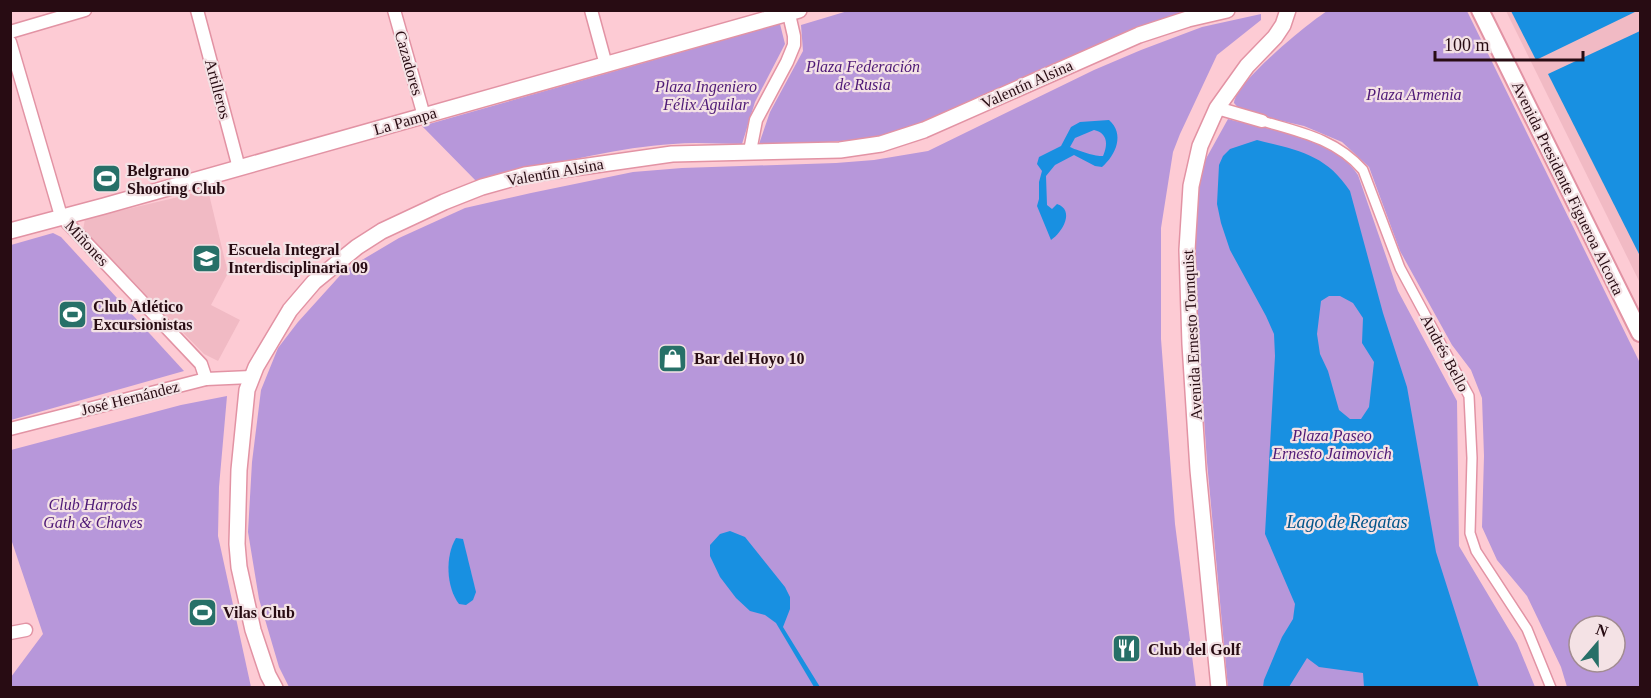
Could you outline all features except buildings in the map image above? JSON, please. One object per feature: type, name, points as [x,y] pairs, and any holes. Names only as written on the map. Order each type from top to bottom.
[{"type":"main road","name":"Avenida Presidente Figueroa Alcorta","points":[[1480,10],[1641,333]]},
{"type":"street","points":[[10,32],[85,10]]},
{"type":"street","name":"Artilleros","points":[[197,10],[239,168]]},
{"type":"street","name":"Cazadores","points":[[394,10],[424,116]]},
{"type":"street","points":[[591,10],[606,65]]},
{"type":"street","name":"Valentín Alsina","points":[[274,687],[253,630],[240,578],[237,544],[242,427],[251,377],[290,310],[314,282],[357,247],[411,216],[482,187],[525,175],[672,154],[840,150],[881,144],[924,130],[1139,35],[1188,19],[1227,10]]},
{"type":"street","name":"Avenida Ernesto Tornquist","points":[[1219,687],[1198,470],[1190,344],[1188,214],[1200,146],[1217,108],[1247,66],[1275,37],[1283,25],[1288,10]]},
{"type":"street","points":[[750,151],[756,120],[794,45],[792,11]]},
{"type":"street","name":"La Pampa","points":[[10,231],[792,11]]},
{"type":"street","name":"Miñones","points":[[10,42],[62,216],[201,364],[206,372],[206,379]]},
{"type":"street","name":"Andrés Bello","points":[[1217,108],[1323,140],[1352,157],[1363,170],[1400,268],[1469,396],[1472,458],[1470,533],[1476,551],[1527,629],[1551,687]]},
{"type":"street","name":"José Hernández","points":[[10,429],[206,379],[251,377]]},
{"type":"street","points":[[10,633],[26,630]]},
{"type":"shaded area","points":[[1506,11],[1640,11],[1640,283]]},
{"type":"shaded area","points":[[208,190],[228,273],[211,305],[240,320],[218,361],[204,354],[83,230],[85,219]]},
{"type":"green space","name":"Plaza Federación de Rusia","points":[[851,10],[1192,11],[1176,15],[918,125],[882,138],[801,144],[759,144],[770,112],[803,51],[801,25]]},
{"type":"green space","name":"Plaza Armenia","points":[[1327,11],[1467,11],[1640,363],[1640,687],[1567,687],[1561,667],[1527,596],[1497,560],[1482,527],[1484,456],[1482,398],[1471,370],[1452,345],[1400,251],[1369,167],[1342,142],[1304,126],[1242,112],[1234,103],[1238,94],[1259,68],[1289,40]]},
{"type":"green space","points":[[1261,14],[1261,20],[1217,55],[1180,134],[1173,152],[1161,228],[1161,339],[1175,524],[1196,687],[289,687],[279,667],[259,599],[248,532],[252,462],[261,390],[278,348],[345,270],[399,238],[465,208],[633,172],[682,168],[836,163],[874,160],[928,151],[1094,70],[1141,50],[1202,27]]},
{"type":"green space","name":"Plaza Ingeniero Félix Aguilar","points":[[780,24],[785,44],[755,102],[742,144],[682,143],[649,146],[550,165],[479,184],[422,126]]},
{"type":"green space","name":"Plaza Paseo Ernesto Jaimovich","points":[[1228,119],[1299,137],[1317,144],[1334,152],[1358,175],[1398,291],[1457,401],[1459,546],[1517,643],[1535,687],[1228,688],[1207,462],[1193,258],[1195,212],[1203,164]]},
{"type":"green space","name":"Club Atlético Excursionistas","points":[[53,233],[61,237],[184,371],[11,420],[11,245]]},
{"type":"green space","name":"Club Harrods Gath & Chaves","points":[[227,396],[219,487],[218,536],[251,687],[11,687],[11,677],[43,634],[11,539],[11,450],[181,405]]},
{"type":"water","points":[[1511,11],[1637,11],[1536,60]]},
{"type":"water","points":[[1640,31],[1640,256],[1548,74]]},
{"type":"water","points":[[1109,120],[1117,132],[1117,144],[1115,151],[1102,167],[1095,166],[1074,155],[1055,165],[1046,176],[1047,205],[1052,209],[1057,204],[1065,211],[1066,216],[1060,232],[1051,240],[1037,206],[1042,171],[1037,164],[1039,157],[1061,146],[1071,127],[1080,122]],"holes":[[[1094,130],[1106,140],[1103,156],[1070,147],[1075,138]]]},
{"type":"water","name":"Lago de Regatas","points":[[1257,140],[1310,155],[1331,169],[1350,191],[1383,313],[1407,387],[1436,552],[1479,687],[1364,687],[1363,673],[1319,667],[1307,658],[1289,687],[1263,687],[1282,637],[1293,619],[1295,604],[1265,534],[1275,356],[1274,334],[1230,250],[1217,204],[1219,165],[1223,156],[1230,149]],"holes":[[[1329,296],[1340,296],[1353,303],[1363,318],[1362,343],[1374,362],[1369,407],[1361,419],[1350,419],[1339,410],[1328,371],[1320,354],[1317,334],[1321,301]]]},
{"type":"water","points":[[730,531],[745,537],[785,587],[790,597],[790,609],[783,627],[820,687],[814,687],[776,623],[765,615],[750,611],[736,598],[720,577],[710,556],[710,545],[720,534]]},
{"type":"water","points":[[456,538],[463,539],[476,592],[473,600],[466,605],[459,604],[449,580],[450,554]]},
{"type":"place","name":"Belgrano Shooting Club","points":[[106,179]]},
{"type":"place","name":"Escuela Integral Interdisciplinaria 09","points":[[207,258]]},
{"type":"place","name":"Club Atlético Excursionistas","points":[[72,315]]},
{"type":"place","name":"Bar del Hoyo 10","points":[[673,358]]},
{"type":"place","name":"Vilas Club","points":[[202,612]]},
{"type":"place","name":"Club del Golf","points":[[1127,649]]}]
